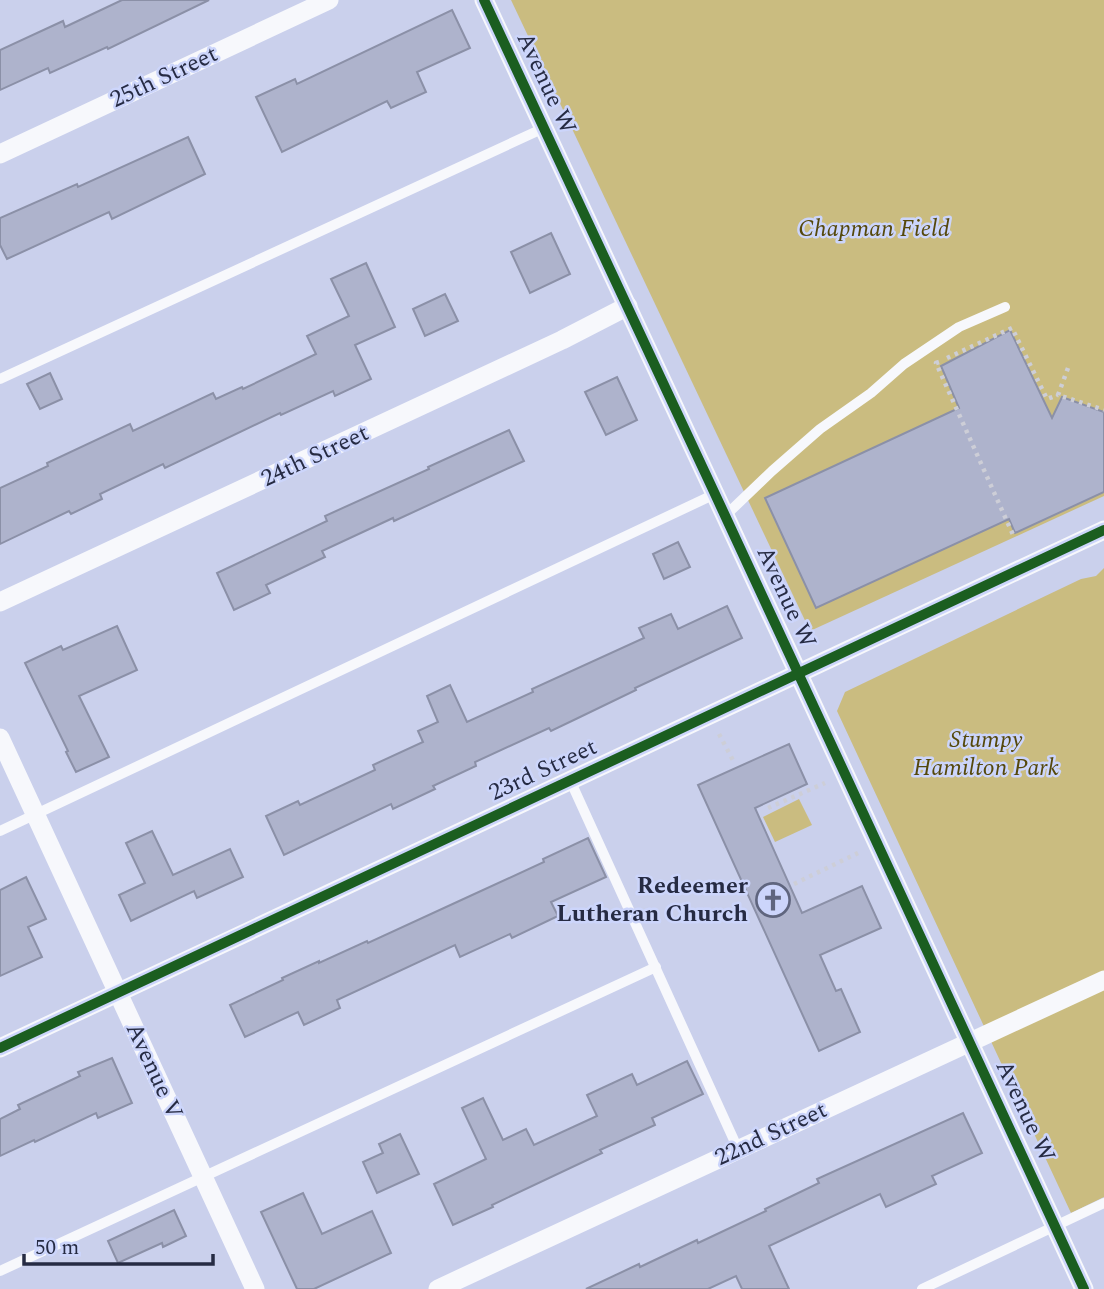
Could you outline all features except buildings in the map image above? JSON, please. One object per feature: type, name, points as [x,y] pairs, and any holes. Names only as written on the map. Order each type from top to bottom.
[{"type":"street","name":"25th Street","points":[[0,154],[329,0]]},
{"type":"street","name":"Avenue W","points":[[484,0],[1084,1289]]},
{"type":"street","name":"24th Street","points":[[0,602],[562,340],[628,306]]},
{"type":"street","name":"23rd Street","points":[[0,1048],[1104,530]]},
{"type":"street","name":"Avenue V","points":[[0,738],[256,1289]]},
{"type":"street","name":"22nd Street","points":[[438,1289],[1104,980]]},
{"type":"lane","points":[[0,379],[544,128]]},
{"type":"lane","points":[[725,516],[820,429],[871,393],[904,364],[959,327],[1005,307]]},
{"type":"lane","points":[[0,831],[715,494]]},
{"type":"lane","points":[[570,780],[738,1149]]},
{"type":"lane","points":[[0,1271],[656,967]]},
{"type":"lane","points":[[922,1289],[1104,1203]]},
{"type":"path","points":[[1014,537],[936,363],[1012,328],[1047,399],[1058,395],[1104,410]]},
{"type":"path","points":[[1058,395],[1068,368]]},
{"type":"path","points":[[708,716],[735,764]]},
{"type":"path","points":[[768,808],[845,775]]},
{"type":"path","points":[[794,884],[878,844]]},
{"type":"green space","name":"Chapman Field","points":[[511,0],[1104,0],[1104,496],[810,631]]},
{"type":"green space","name":"Stumpy Hamilton Park","points":[[1104,568],[1104,1197],[1071,1213],[837,711],[845,692],[1081,579],[1096,576]]},
{"type":"green space","points":[[799,799],[812,825],[775,842],[763,817]]},
{"type":"cycle path","points":[[484,0],[1084,1289]]},
{"type":"cycle path","points":[[0,1048],[1104,530]]},
{"type":"place","name":"Redeemer Lutheran Church","points":[[773,900]]}]
